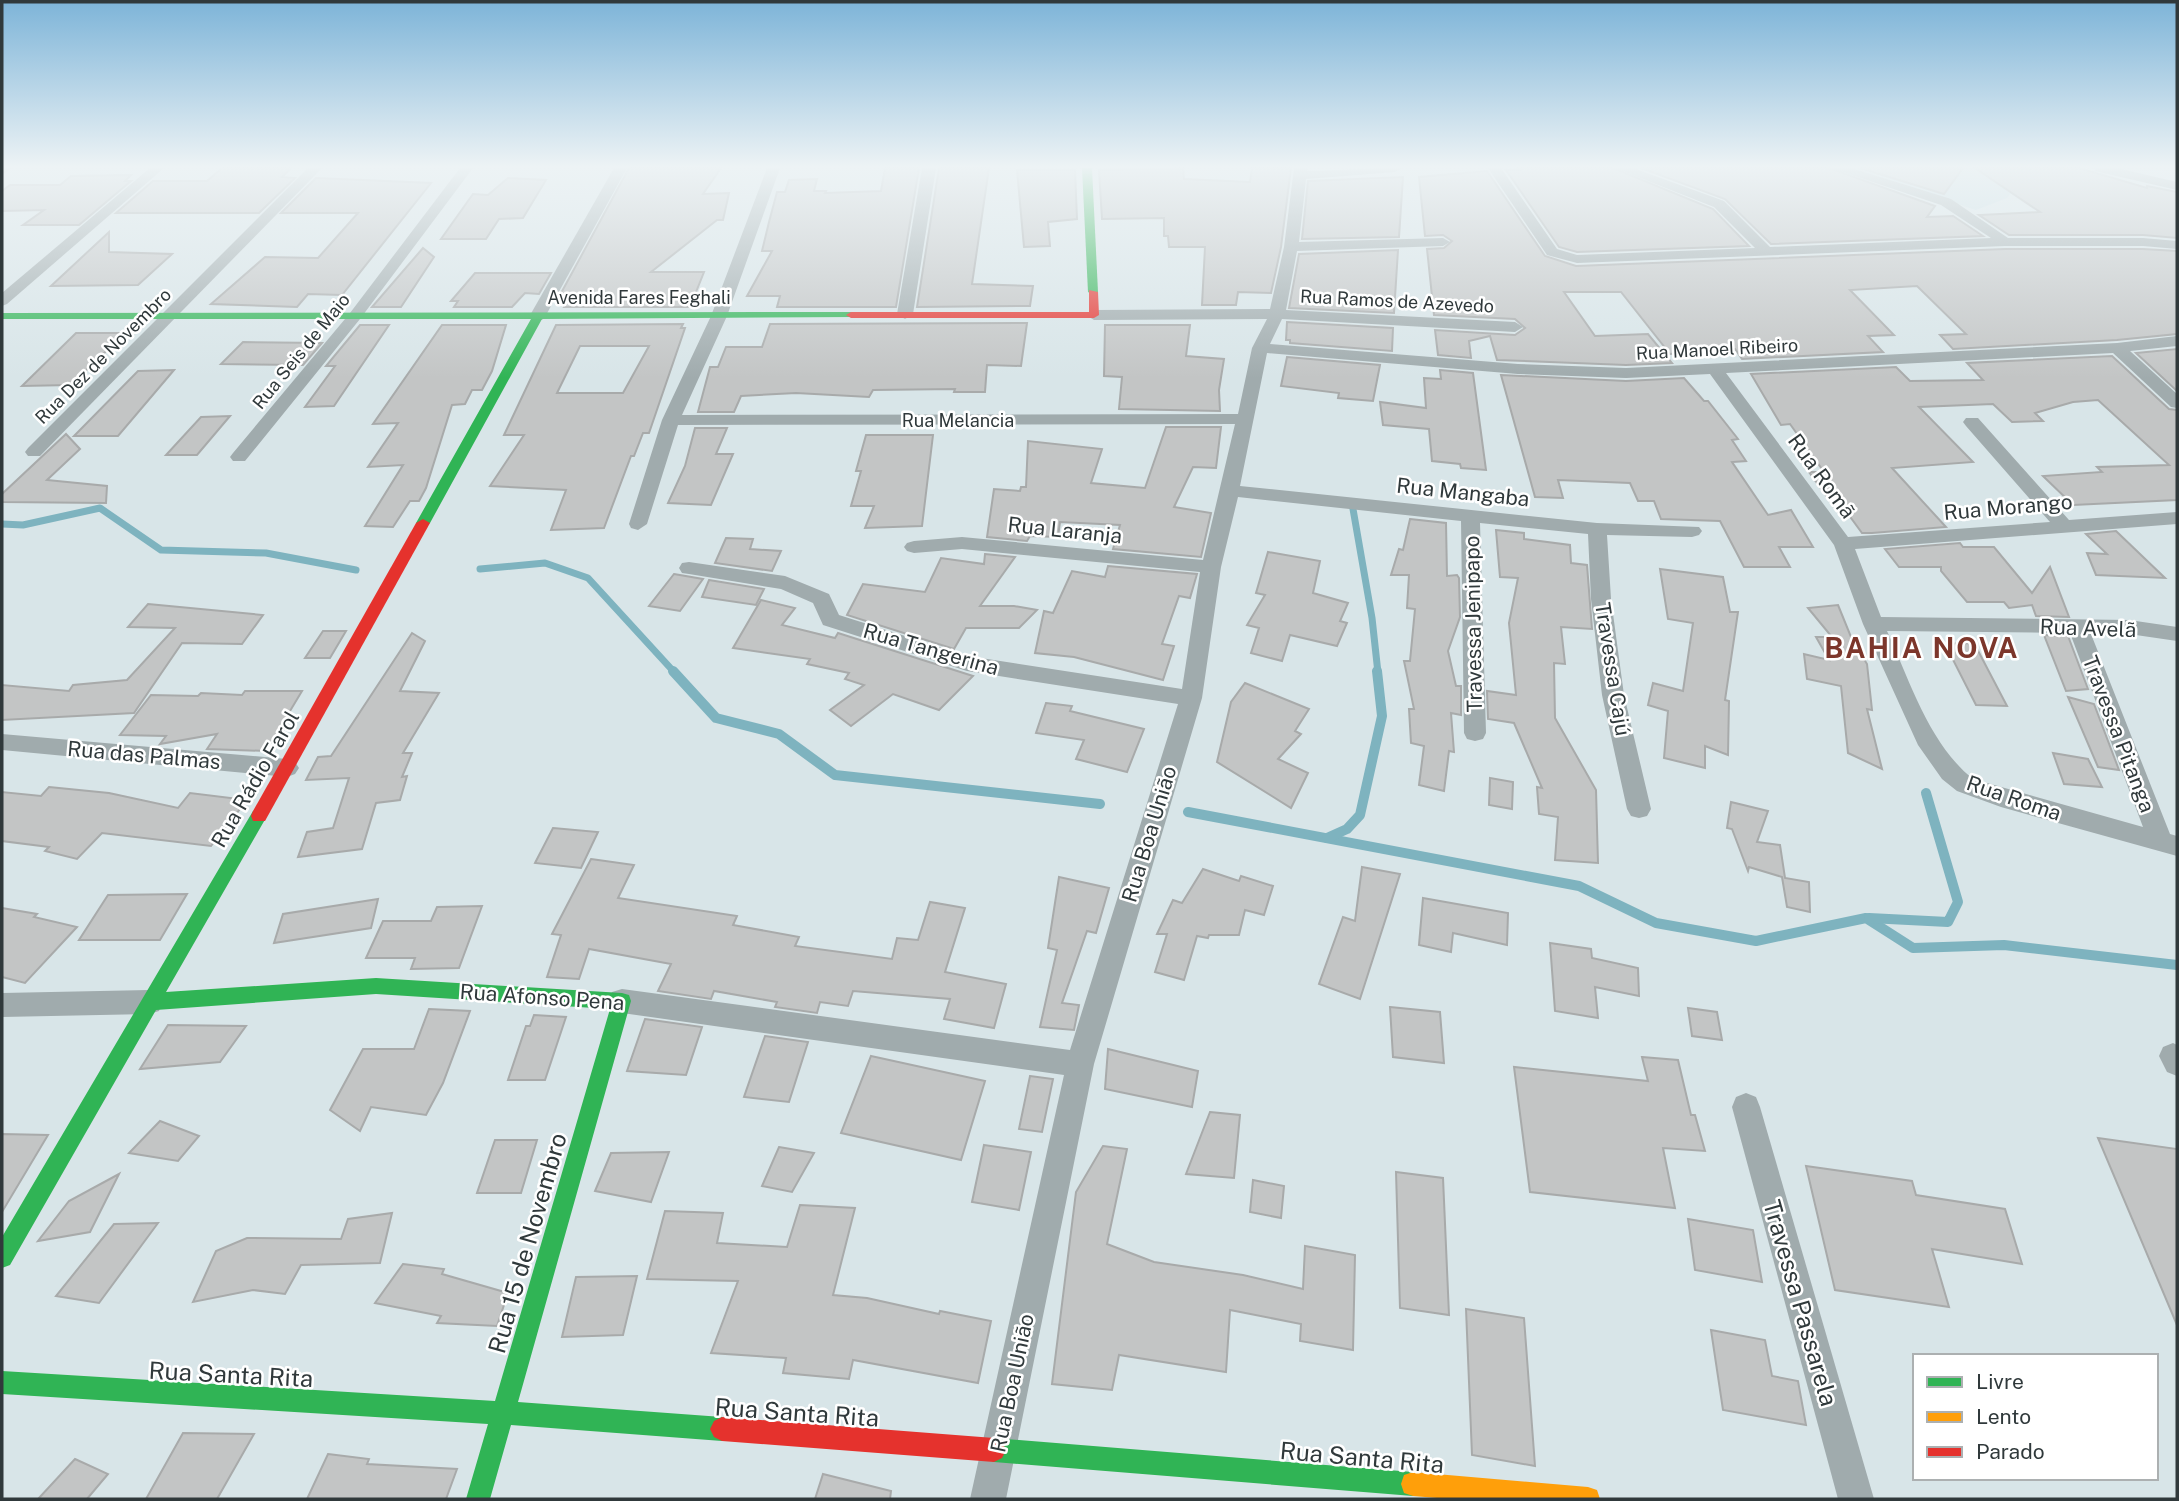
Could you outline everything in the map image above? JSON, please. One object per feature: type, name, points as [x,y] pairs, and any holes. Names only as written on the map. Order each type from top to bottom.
[{"type":"street","points":[[2,301],[76,238]]},
{"type":"street","name":"Rua Dez de Novembro","points":[[34,452],[247,238]]},
{"type":"street","name":"Rua Seis de Maio","points":[[239,457],[355,316],[414,238]]},
{"type":"street","points":[[537,317],[582,238]]},
{"type":"street","points":[[638,524],[671,420],[719,316],[748,238]]},
{"type":"street","points":[[905,314],[917,238]]},
{"type":"street","points":[[1090,238],[1094,315]]},
{"type":"street","name":"Rua Boa União","points":[[988,1499],[1080,1064],[1191,698],[1210,567],[1230,491],[1260,348],[1277,314],[1292,238]]},
{"type":"street","points":[[1542,238],[1556,254],[1577,259],[2005,242],[2177,244]]},
{"type":"street","points":[[1753,238],[1767,252]]},
{"type":"street","points":[[2000,238],[2005,242]]},
{"type":"street","points":[[1291,247],[1443,242]]},
{"type":"street","name":"Avenida Fares Feghali","points":[[2,316],[1277,314]]},
{"type":"street","name":"Rua Ramos de Azevedo","points":[[1277,314],[1515,327]]},
{"type":"street","name":"Rua Rádio Farol","points":[[2,1257],[287,768],[537,317]]},
{"type":"street","name":"Rua Manoel Ribeiro","points":[[1260,348],[1565,372],[1626,373],[2117,348],[2177,341]]},
{"type":"street","points":[[2117,348],[2177,403]]},
{"type":"street","name":"Rua Romã","points":[[1713,367],[1843,544],[1873,624]]},
{"type":"street","name":"Rua Melancia","points":[[671,420],[1245,419]]},
{"type":"street","points":[[1972,422],[2063,525]]},
{"type":"street","name":"Rua Mangaba","points":[[1230,491],[1597,529],[1692,531]]},
{"type":"street","name":"Travessa Jenipapo","points":[[1470,516],[1475,733]]},
{"type":"street","name":"Rua Morango","points":[[1843,544],[2177,518]]},
{"type":"street","name":"Travessa Cajú","points":[[1597,529],[1601,599],[1613,695],[1639,809]]},
{"type":"street","name":"Rua Laranja","points":[[914,547],[962,543],[1210,567]]},
{"type":"street","name":"Rua Tangerina","points":[[689,568],[785,583],[822,599],[830,620],[967,663],[1191,698]]},
{"type":"street","name":"Rua Avelã","points":[[1873,624],[2129,627],[2177,634]]},
{"type":"street","name":"Rua Roma","points":[[1873,624],[1929,746],[1950,773],[1965,785],[2169,844]]},
{"type":"street","name":"Travessa Pitanga","points":[[2078,626],[2169,844]]},
{"type":"street","name":"Rua das Palmas","points":[[2,742],[287,768]]},
{"type":"street","name":"Rua Afonso Pena","points":[[2,1005],[149,1002],[376,986],[622,1001],[1080,1064]]},
{"type":"street","name":"Rua 15 de Novembro","points":[[478,1499],[622,1001]]},
{"type":"street","name":"Travessa Passarela","points":[[1746,1107],[1856,1499]]},
{"type":"street","name":"Rua Santa Rita","points":[[2,1383],[501,1413],[998,1450],[1588,1499]]},
{"type":"building","points":[[103,238],[109,238],[109,252],[172,254],[138,285],[51,286]]},
{"type":"building","points":[[336,238],[387,238],[342,295],[308,294],[297,307],[211,304],[265,257],[318,258]]},
{"type":"building","points":[[442,238],[487,238],[486,239]]},
{"type":"building","points":[[591,238],[694,238],[651,272],[704,272],[690,307],[564,307],[569,296],[560,295]]},
{"type":"building","points":[[765,238],[907,238],[896,307],[777,307],[780,296],[747,296],[772,251],[762,251]]},
{"type":"building","points":[[928,238],[979,238],[972,284],[1033,286],[1030,306],[917,307]]},
{"type":"building","points":[[1023,238],[1049,238],[1050,246],[1024,247]]},
{"type":"building","points":[[1168,238],[1282,238],[1271,293],[1238,292],[1236,305],[1202,305],[1205,247],[1169,247]]},
{"type":"building","points":[[1448,238],[1533,238],[1545,256],[1576,266],[2005,249],[2177,251],[2177,334],[1953,349],[1940,335],[1966,334],[1917,286],[1850,290],[1894,335],[1868,336],[1883,352],[1742,359],[1735,349],[1670,354],[1621,292],[1564,292],[1595,336],[1648,334],[1672,363],[1626,365],[1497,360],[1490,336],[1469,341],[1471,358],[1438,355],[1435,330],[1515,335],[1525,328],[1515,319],[1434,315],[1427,249],[1444,248],[1452,241]]},
{"type":"building","points":[[1553,238],[1741,238],[1749,246],[1577,252],[1559,247]]},
{"type":"building","points":[[1765,238],[1929,238],[1771,244]]},
{"type":"building","points":[[423,248],[434,257],[401,307],[372,307]]},
{"type":"building","points":[[1398,250],[1394,313],[1289,308],[1299,254]]},
{"type":"building","points":[[475,273],[551,273],[539,294],[525,293],[512,307],[454,307],[458,301],[451,301]]},
{"type":"building","points":[[1287,322],[1393,328],[1392,351],[1290,343],[1290,340],[1286,340]]},
{"type":"building","points":[[1027,323],[1021,366],[987,365],[985,392],[954,392],[955,389],[873,390],[869,397],[796,393],[741,396],[734,412],[698,412],[710,367],[718,367],[726,347],[762,347],[770,324]]},
{"type":"building","points":[[683,324],[681,328],[685,328],[649,433],[643,433],[634,456],[631,456],[604,528],[551,530],[566,490],[490,486],[524,435],[504,435],[556,325]],"holes":[[[580,346],[649,346],[623,393],[557,393]]]},
{"type":"building","points":[[360,325],[389,325],[334,406],[305,407],[335,366],[326,366]]},
{"type":"building","points":[[442,325],[506,325],[492,371],[482,390],[472,390],[465,404],[452,405],[426,488],[419,501],[410,501],[393,527],[365,526],[403,465],[368,467],[398,423],[373,424]]},
{"type":"building","points":[[1105,325],[1190,325],[1186,356],[1224,359],[1219,390],[1220,411],[1119,409],[1122,377],[1104,376]]},
{"type":"building","points":[[76,333],[125,333],[71,385],[22,386]]},
{"type":"building","points":[[243,342],[322,343],[303,365],[221,364]]},
{"type":"building","points":[[2177,349],[2177,391],[2136,353]]},
{"type":"building","points":[[2112,356],[2169,409],[2177,410],[2177,500],[2073,505],[2043,476],[2102,472],[2097,467],[2169,465],[2098,400],[2073,402],[2035,413],[2043,421],[2012,422],[1993,404],[1919,407],[1973,462],[1892,468],[1946,527],[1872,533],[1862,533],[1848,514],[1841,516],[1809,472],[1824,472],[1790,424],[1781,425],[1751,374],[1896,367],[1910,381],[1983,380],[1967,363]]},
{"type":"building","points":[[1287,357],[1380,365],[1373,401],[1338,398],[1339,393],[1281,386]]},
{"type":"building","points":[[174,370],[118,436],[74,436],[138,371]]},
{"type":"building","points":[[1440,370],[1473,373],[1486,470],[1461,468],[1460,464],[1432,461],[1429,429],[1383,425],[1380,402],[1426,408],[1424,378],[1441,379]]},
{"type":"building","points":[[1501,375],[1626,381],[1684,378],[1704,401],[1708,401],[1738,439],[1732,440],[1746,461],[1732,462],[1768,515],[1791,510],[1813,547],[1779,547],[1790,567],[1744,567],[1720,521],[1661,519],[1654,501],[1638,501],[1630,483],[1558,480],[1563,498],[1535,497]]},
{"type":"building","points":[[230,416],[197,455],[166,455],[201,417]]},
{"type":"building","points":[[1166,427],[1221,427],[1216,468],[1193,467],[1174,507],[1211,513],[1201,557],[1113,549],[1120,525],[1060,522],[1058,537],[1030,536],[1027,541],[987,537],[994,489],[1020,491],[1021,487],[1026,487],[1028,441],[1102,449],[1091,483],[1145,488]]},
{"type":"building","points":[[695,428],[727,428],[716,454],[733,454],[711,505],[668,503],[685,466]]},
{"type":"building","points":[[66,434],[80,449],[47,480],[107,486],[106,503],[2,502],[2,494]]},
{"type":"building","points":[[866,435],[933,435],[922,526],[865,528],[874,506],[851,506],[861,471],[856,471]]},
{"type":"building","points":[[1410,519],[1446,523],[1447,576],[1457,575],[1459,578],[1460,617],[1448,651],[1456,686],[1461,686],[1461,715],[1451,713],[1454,752],[1449,751],[1444,791],[1419,785],[1424,746],[1411,743],[1409,709],[1414,709],[1404,661],[1410,661],[1415,609],[1407,608],[1409,575],[1391,575],[1399,549],[1403,550]]},
{"type":"building","points":[[1496,530],[1524,533],[1524,539],[1570,545],[1571,563],[1587,565],[1592,629],[1561,627],[1565,664],[1554,663],[1555,718],[1596,790],[1598,863],[1555,860],[1558,817],[1539,814],[1537,787],[1542,788],[1514,723],[1488,719],[1487,691],[1516,695],[1509,623],[1518,578],[1500,577]]},
{"type":"building","points":[[2116,531],[2165,578],[2096,575],[2087,553],[2107,554],[2086,534]]},
{"type":"building","points":[[726,538],[753,539],[750,549],[781,551],[772,571],[715,563]]},
{"type":"building","points":[[1960,543],[1963,547],[1994,547],[2032,593],[2050,567],[2069,617],[2036,616],[2032,605],[2009,608],[2004,602],[1967,602],[1941,571],[1941,567],[1899,567],[1885,549]]},
{"type":"building","points":[[1268,552],[1320,561],[1313,593],[1348,603],[1340,621],[1347,623],[1337,646],[1290,635],[1282,661],[1251,653],[1259,628],[1247,625],[1265,595],[1256,593]]},
{"type":"building","points":[[985,554],[1015,557],[980,606],[1014,606],[1037,610],[1019,628],[966,628],[954,649],[847,615],[863,584],[925,592],[941,558],[984,564]]},
{"type":"building","points":[[1108,566],[1197,574],[1190,598],[1179,596],[1162,644],[1174,646],[1163,680],[1074,657],[1035,653],[1044,611],[1053,613],[1072,571],[1105,577]]},
{"type":"building","points":[[1660,569],[1723,577],[1730,612],[1738,612],[1725,700],[1729,701],[1728,755],[1705,746],[1705,768],[1664,758],[1668,711],[1648,705],[1653,683],[1683,691],[1693,623],[1668,619]]},
{"type":"building","points":[[674,574],[703,579],[680,611],[649,606]]},
{"type":"building","points":[[709,580],[764,589],[756,605],[702,597]]},
{"type":"building","points":[[761,600],[795,608],[782,625],[835,638],[838,633],[973,676],[939,710],[893,694],[851,726],[830,710],[864,685],[845,679],[849,673],[807,664],[810,659],[733,648]]},
{"type":"building","points":[[148,604],[263,615],[242,644],[182,643],[134,713],[2,720],[2,685],[69,691],[73,685],[127,680],[175,628],[128,627]]},
{"type":"building","points":[[1838,605],[1851,637],[1867,664],[1872,710],[1867,709],[1882,769],[1848,753],[1841,686],[1807,679],[1804,654],[1829,660],[1816,637],[1832,637],[1808,608]]},
{"type":"building","points":[[323,631],[346,631],[330,658],[305,658]]},
{"type":"building","points":[[412,633],[425,641],[400,691],[439,693],[403,753],[412,753],[402,777],[407,776],[400,800],[376,803],[362,849],[298,857],[307,832],[333,828],[349,778],[306,780],[318,757],[331,756]]},
{"type":"building","points":[[2044,635],[2068,636],[2088,689],[2066,691]]},
{"type":"building","points":[[1974,643],[2007,706],[1976,705],[1945,644]]},
{"type":"building","points":[[1245,683],[1309,709],[1295,731],[1301,734],[1278,759],[1308,773],[1291,808],[1217,762],[1231,702]]},
{"type":"building","points":[[245,691],[302,691],[266,751],[207,749],[217,734],[160,744],[166,736],[120,735],[151,695],[242,695]]},
{"type":"building","points":[[2068,697],[2094,704],[2119,770],[2098,767]]},
{"type":"building","points":[[1046,703],[1072,706],[1070,711],[1144,729],[1127,772],[1076,759],[1084,740],[1036,733]]},
{"type":"building","points":[[2053,753],[2088,759],[2102,787],[2064,784]]},
{"type":"building","points":[[1490,778],[1513,782],[1512,809],[1489,805]]},
{"type":"building","points":[[49,787],[109,793],[178,808],[190,793],[247,800],[211,846],[102,833],[77,859],[45,851],[49,847],[2,841],[2,792],[41,796]]},
{"type":"building","points":[[1731,802],[1768,811],[1757,842],[1780,845],[1785,878],[1809,882],[1810,912],[1787,907],[1782,877],[1749,867],[1748,871],[1732,829],[1727,828]]},
{"type":"building","points":[[553,828],[598,832],[581,868],[535,863]]},
{"type":"building","points":[[591,859],[634,865],[618,898],[737,916],[733,925],[799,937],[795,946],[892,959],[897,938],[918,940],[930,902],[965,908],[945,972],[1006,984],[994,1028],[944,1019],[950,999],[853,991],[848,1006],[820,1002],[817,1013],[775,1007],[777,1002],[714,991],[711,999],[658,991],[671,964],[589,949],[579,979],[547,977],[561,935],[552,934]]},
{"type":"building","points":[[1362,867],[1400,874],[1360,999],[1319,984],[1343,917],[1355,921]]},
{"type":"building","points":[[1203,869],[1239,881],[1241,876],[1273,886],[1264,915],[1245,910],[1239,935],[1209,935],[1208,938],[1197,936],[1184,980],[1155,972],[1167,934],[1157,934],[1173,900],[1182,903]]},
{"type":"building","points":[[1059,877],[1109,888],[1096,933],[1087,931],[1062,1003],[1079,1005],[1074,1030],[1040,1027],[1057,950],[1048,948]]},
{"type":"building","points":[[187,894],[160,940],[79,940],[108,895]]},
{"type":"building","points":[[1423,898],[1508,913],[1507,945],[1453,933],[1451,952],[1419,945]]},
{"type":"building","points":[[378,899],[371,928],[274,943],[283,914]]},
{"type":"building","points":[[482,906],[459,968],[411,969],[415,958],[366,958],[383,921],[431,921],[437,907]]},
{"type":"building","points":[[2,908],[37,914],[34,917],[77,927],[25,983],[2,977]]},
{"type":"building","points":[[1550,943],[1591,949],[1592,958],[1638,968],[1639,996],[1595,987],[1598,1018],[1555,1011]]},
{"type":"building","points":[[1390,1007],[1440,1012],[1444,1063],[1393,1057]]},
{"type":"building","points":[[1688,1008],[1717,1012],[1722,1040],[1692,1036]]},
{"type":"building","points":[[429,1009],[470,1011],[443,1083],[426,1115],[371,1107],[360,1131],[330,1110],[363,1049],[414,1049]]},
{"type":"building","points":[[534,1015],[566,1017],[545,1080],[508,1080],[526,1026],[530,1026]]},
{"type":"building","points":[[645,1019],[702,1027],[686,1075],[627,1071]]},
{"type":"building","points":[[168,1025],[246,1026],[220,1062],[140,1069]]},
{"type":"building","points":[[765,1036],[808,1042],[789,1102],[744,1097]]},
{"type":"building","points":[[1108,1049],[1198,1071],[1192,1107],[1105,1089]]},
{"type":"building","points":[[871,1056],[985,1081],[961,1160],[841,1133]]},
{"type":"building","points":[[1642,1057],[1678,1060],[1691,1115],[1695,1115],[1705,1151],[1663,1148],[1675,1208],[1530,1192],[1514,1067],[1648,1081]]},
{"type":"building","points":[[1030,1076],[1053,1079],[1042,1132],[1019,1129]]},
{"type":"building","points":[[1210,1112],[1240,1115],[1234,1178],[1186,1174]]},
{"type":"building","points":[[160,1121],[199,1136],[178,1161],[129,1153]]},
{"type":"building","points":[[2,1134],[48,1135],[2,1212]]},
{"type":"building","points":[[2098,1138],[2177,1149],[2177,1325]]},
{"type":"building","points":[[495,1140],[537,1140],[521,1193],[477,1193]]},
{"type":"building","points":[[984,1145],[1031,1152],[1019,1210],[972,1202]]},
{"type":"building","points":[[1103,1146],[1127,1149],[1107,1244],[1154,1262],[1243,1275],[1303,1289],[1305,1246],[1355,1255],[1353,1350],[1300,1341],[1301,1324],[1230,1310],[1226,1372],[1119,1355],[1112,1390],[1052,1384],[1076,1192]]},
{"type":"building","points":[[779,1147],[814,1153],[792,1192],[762,1186]]},
{"type":"building","points":[[669,1152],[651,1202],[595,1191],[611,1153]]},
{"type":"building","points":[[1806,1166],[1912,1181],[1916,1195],[2005,1209],[2022,1264],[1932,1249],[1949,1307],[1835,1290]]},
{"type":"building","points":[[1396,1172],[1443,1178],[1449,1315],[1400,1308]]},
{"type":"building","points":[[119,1174],[90,1232],[38,1241],[69,1201]]},
{"type":"building","points":[[1253,1180],[1284,1186],[1281,1218],[1250,1212]]},
{"type":"building","points":[[800,1205],[855,1208],[833,1295],[867,1298],[939,1314],[940,1311],[991,1321],[978,1383],[853,1360],[849,1379],[783,1373],[786,1358],[711,1353],[738,1281],[647,1279],[665,1211],[723,1213],[717,1243],[787,1247]]},
{"type":"building","points":[[392,1213],[380,1263],[301,1265],[285,1294],[253,1290],[193,1302],[216,1251],[247,1238],[341,1239],[348,1219]]},
{"type":"building","points":[[1688,1219],[1753,1230],[1762,1282],[1695,1270]]},
{"type":"building","points":[[158,1223],[99,1303],[56,1296],[114,1224]]},
{"type":"building","points":[[403,1264],[444,1269],[442,1274],[508,1293],[497,1326],[437,1323],[441,1316],[375,1303]]},
{"type":"building","points":[[637,1276],[623,1335],[562,1337],[576,1277]]},
{"type":"building","points":[[1466,1309],[1524,1318],[1535,1466],[1472,1455]]},
{"type":"building","points":[[1711,1330],[1765,1340],[1772,1376],[1798,1381],[1806,1425],[1723,1410]]},
{"type":"building","points":[[183,1433],[254,1434],[217,1499],[146,1499]]},
{"type":"building","points":[[328,1454],[369,1459],[367,1464],[457,1469],[446,1499],[307,1499]]},
{"type":"building","points":[[75,1459],[108,1474],[87,1499],[38,1499]]},
{"type":"building","points":[[823,1474],[891,1491],[890,1499],[815,1499]]},
{"type":"waterway","points":[[2,524],[23,525],[100,508],[161,550],[266,553],[356,570]]},
{"type":"waterway","points":[[1353,509],[1372,618],[1378,673]]},
{"type":"waterway","points":[[480,569],[545,563],[588,578],[675,673]]},
{"type":"waterway","points":[[673,671],[716,718],[779,734],[835,775],[1100,804]]},
{"type":"waterway","points":[[1327,838],[1347,829],[1360,815],[1382,716],[1377,671]]},
{"type":"waterway","points":[[1869,918],[1948,922],[1958,902],[1926,793]]},
{"type":"waterway","points":[[1188,812],[1579,886],[1656,923],[1756,941],[1866,918],[1913,948],[2004,945],[2177,965]]},
{"type":"traffic: fast","points":[[1090,238],[1093,292]]},
{"type":"traffic: fast","points":[[2,316],[851,315]]},
{"type":"traffic: fast","points":[[423,523],[537,317]]},
{"type":"traffic: fast","points":[[2,1257],[259,816]]},
{"type":"traffic: fast","points":[[149,1002],[376,986],[622,1001],[478,1499]]},
{"type":"traffic: fast","points":[[2,1383],[722,1429]]},
{"type":"traffic: fast","points":[[994,1450],[1413,1484]]},
{"type":"traffic: slow","points":[[1413,1484],[1588,1499]]},
{"type":"traffic: jam","points":[[851,315],[1094,315],[1093,292]]},
{"type":"traffic: jam","points":[[259,816],[423,523]]},
{"type":"traffic: jam","points":[[722,1429],[994,1450]]},
{"type":"district","name":"BAHIA NOVA","points":[[1922,647]]}]
